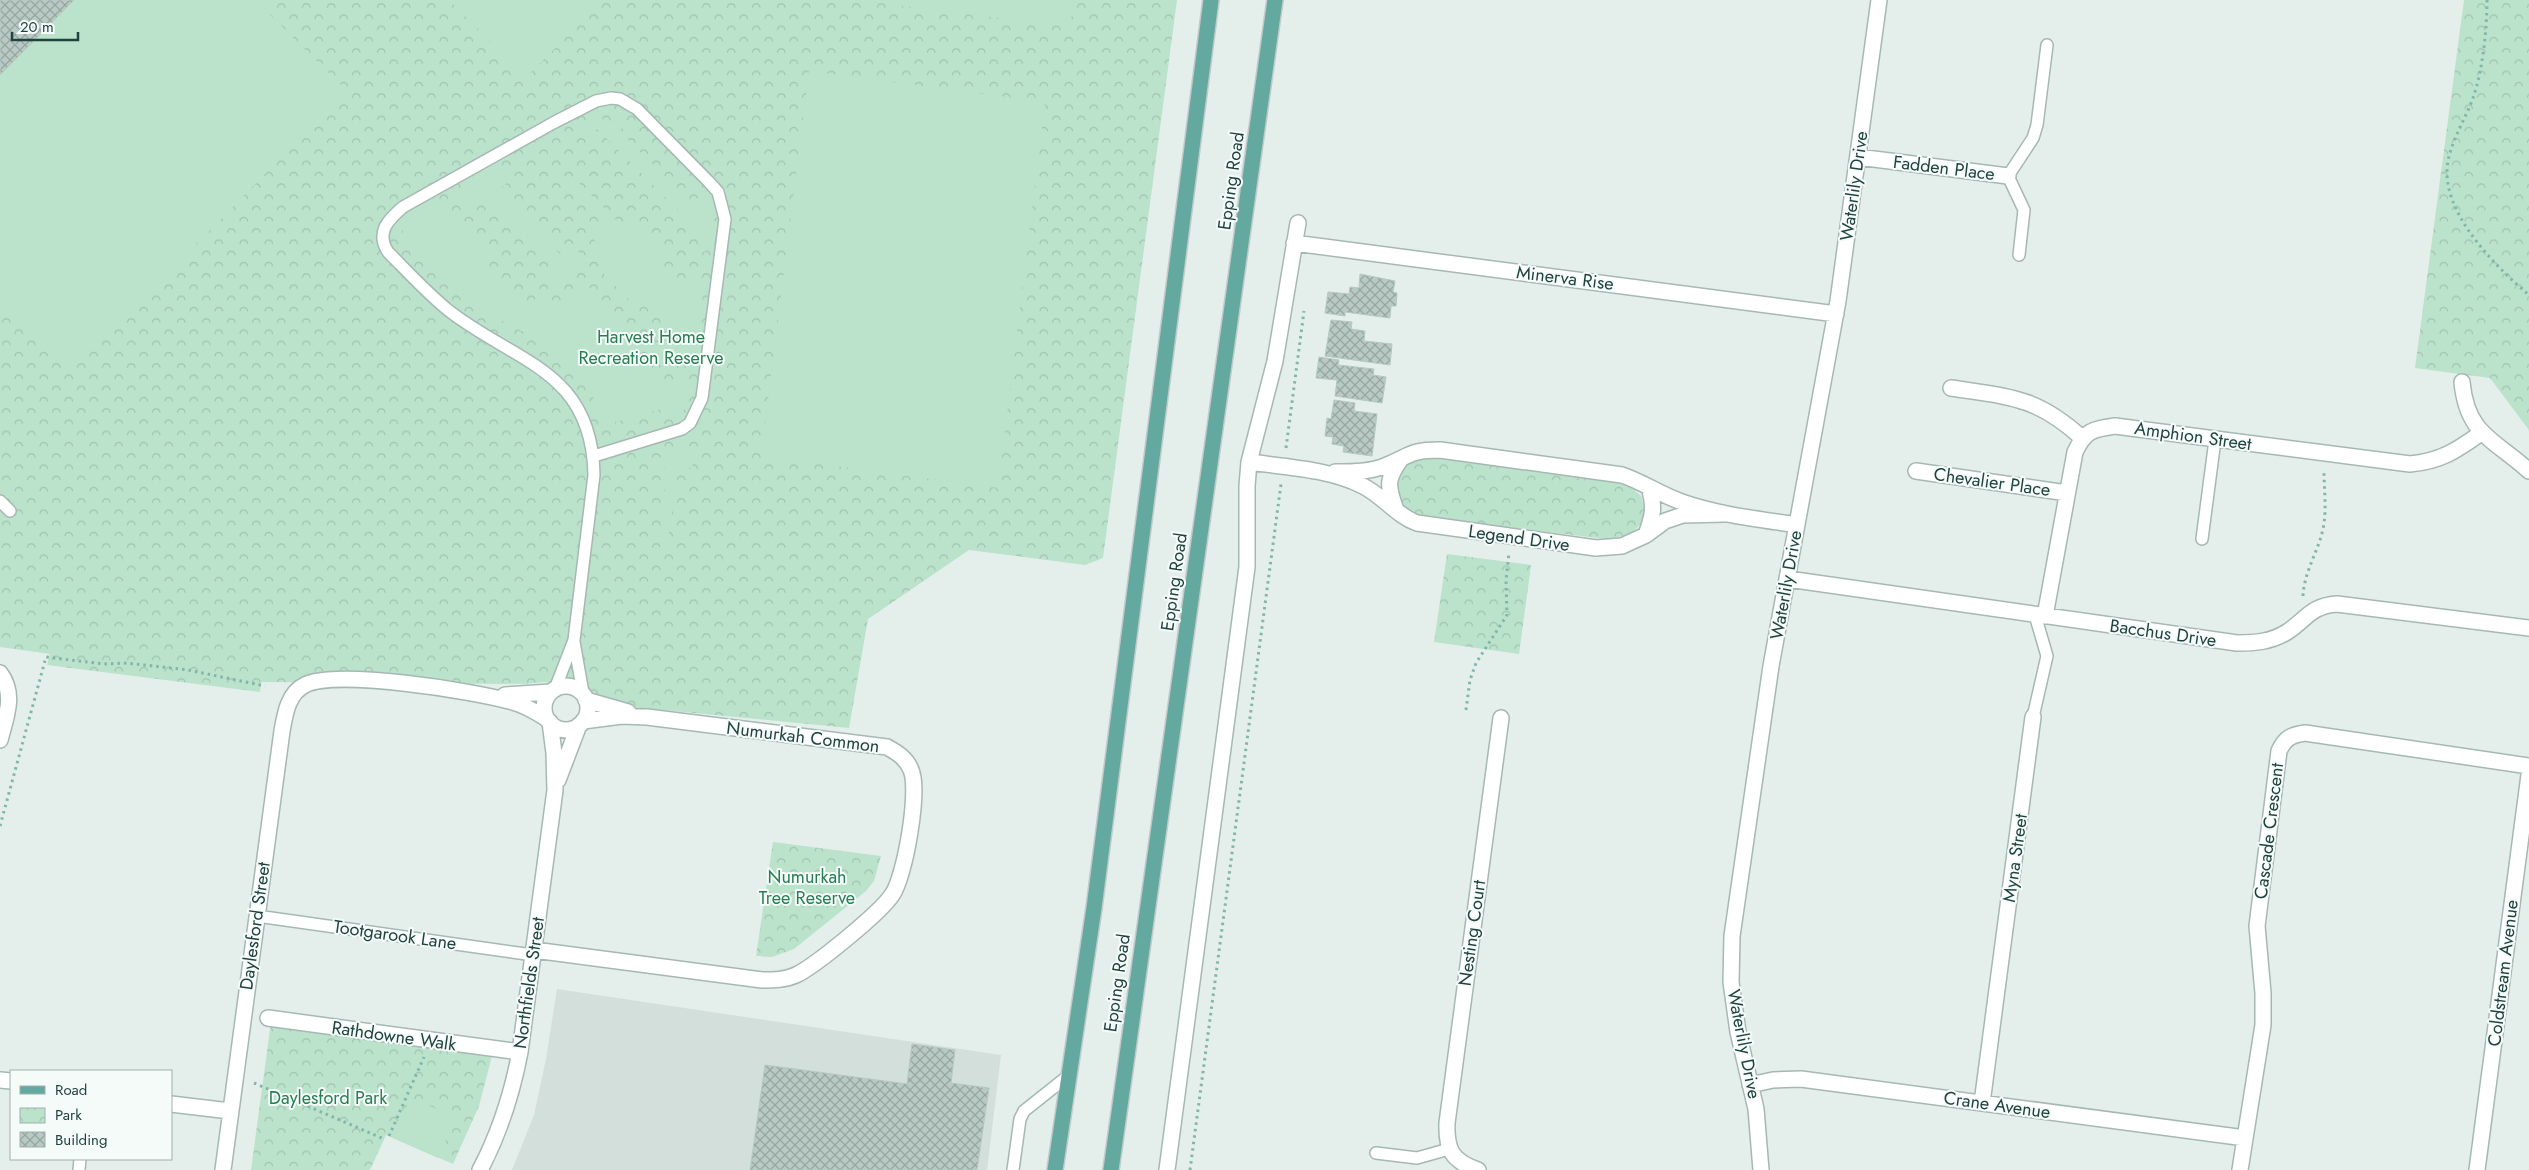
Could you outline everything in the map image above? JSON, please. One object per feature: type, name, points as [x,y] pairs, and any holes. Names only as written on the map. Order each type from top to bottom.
[{"type":"main road","name":"Epping Road","points":[[1055,1170],[1096,888],[1211,0]]},
{"type":"main road","name":"Epping Road","points":[[1111,1170],[1275,0]]},
{"type":"street","name":"Waterlily Drive","points":[[1761,1170],[1756,1108],[1738,1032],[1732,982],[1732,936],[1771,666],[1836,314],[1879,0]]},
{"type":"street","name":"Fadden Place","points":[[1858,157],[2008,176]]},
{"type":"street","points":[[1167,1170],[1247,568],[1247,486],[1249,462],[1275,361],[1298,223]]},
{"type":"street","name":"Minerva Rise","points":[[1294,243],[1836,314]]},
{"type":"street","points":[[2462,382],[2467,410],[2472,423],[2481,433],[2529,471]]},
{"type":"street","points":[[1951,388],[2021,399],[2061,418],[2082,438],[2075,452],[2040,616]]},
{"type":"street","name":"Amphion Street","points":[[2082,438],[2096,428],[2115,426],[2410,464],[2433,462],[2456,452],[2481,433]]},
{"type":"street","name":"Legend Drive","points":[[1319,472],[1362,472],[1387,465],[1419,450],[1440,450],[1622,475],[1683,503],[1725,514],[1797,525]]},
{"type":"street","points":[[1395,508],[1388,490],[1390,474],[1404,456]]},
{"type":"street","name":"Legend Drive","points":[[1249,462],[1319,472],[1361,484],[1380,495],[1409,520],[1418,523],[1596,548],[1622,546],[1646,535],[1665,521],[1683,515],[1725,514]]},
{"type":"street","name":"Chevalier Place","points":[[1916,471],[2067,493]]},
{"type":"street","points":[[1646,535],[1653,516],[1653,502],[1649,488]]},
{"type":"street","name":"Bacchus Drive","points":[[1788,579],[2040,616],[2253,643],[2278,636],[2313,609],[2324,605],[2337,604],[2529,628]]},
{"type":"street","points":[[0,673],[9,688],[10,698],[0,740]]},
{"type":"street","name":"Daylesford Street","points":[[222,1170],[282,731],[289,703],[300,688],[316,681],[346,678],[484,695]]},
{"type":"street","points":[[570,686],[584,697],[587,714],[581,723],[561,729],[533,710],[511,701],[484,695],[519,696],[553,691],[570,686]]},
{"type":"street","points":[[549,720],[544,705],[553,691]]},
{"type":"street","name":"Numurkah Common","points":[[584,697],[646,717]]},
{"type":"street","name":"Numurkah Common","points":[[534,952],[762,980],[786,978],[813,965],[885,904],[900,880],[904,864],[914,776],[904,758],[896,752],[874,745],[646,717],[622,716],[581,723]]},
{"type":"street","name":"Nesting Court","points":[[1450,1149],[1446,1136],[1447,1123],[1501,718]]},
{"type":"street","name":"Myna Street","points":[[1982,1103],[2033,718]]},
{"type":"street","name":"Northfields Street","points":[[480,1170],[500,1128],[511,1095],[520,1052],[555,790],[554,753],[549,720]]},
{"type":"street","name":"Northfields Street","points":[[555,790],[581,723]]},
{"type":"street","name":"Cascade Crescent","points":[[2240,1170],[2263,1025],[2263,993],[2257,926],[2260,892],[2279,751],[2284,740],[2293,735],[2305,733],[2529,766]]},
{"type":"street","name":"Coldstream Avenue","points":[[2477,1170],[2529,775]]},
{"type":"street","name":"Rathdowne Walk","points":[[268,1018],[520,1052]]},
{"type":"street","name":"Crane Avenue","points":[[1750,1084],[1773,1080],[1801,1079],[2245,1138]]},
{"type":"street","points":[[172,1104],[230,1112]]},
{"type":"street","points":[[1450,1149],[1463,1165],[1478,1170]]},
{"type":"lane","points":[[2008,176],[2031,142],[2037,125],[2047,45]]},
{"type":"lane","points":[[553,691],[574,640],[593,485],[594,456],[584,420],[559,383],[521,354],[473,328],[448,310],[388,252],[384,246],[383,233],[391,218],[403,207],[553,123],[596,101],[611,98],[620,99],[636,109],[708,181],[718,192],[724,219],[703,388],[696,413],[690,423],[682,429],[594,456]]},
{"type":"lane","name":"Fadden Place","points":[[2008,176],[2024,210],[2019,255]]},
{"type":"lane","points":[[2202,539],[2215,440]]},
{"type":"lane","points":[[0,501],[10,511]]},
{"type":"lane","name":"Myna Street","points":[[2033,718],[2047,656],[2040,616]]},
{"type":"lane","points":[[574,640],[584,697]]},
{"type":"lane","name":"Tootgarook Lane","points":[[257,916],[534,952]]},
{"type":"lane","points":[[1014,1170],[1020,1119],[1024,1111],[1068,1076]]},
{"type":"lane","points":[[1376,1153],[1417,1158],[1450,1149]]},
{"type":"path","points":[[2487,0],[2475,93],[2453,145],[2446,173],[2461,218],[2472,235],[2491,258],[2529,295]]},
{"type":"path","points":[[1190,1170],[1305,305]]},
{"type":"path","points":[[2301,619],[2304,580],[2322,530],[2325,503],[2324,465]]},
{"type":"path","points":[[1466,710],[1470,680],[1476,662],[1507,615],[1506,580],[1511,537]]},
{"type":"path","points":[[0,826],[46,657],[104,664],[127,663],[188,670],[264,686]]},
{"type":"path","points":[[389,1136],[430,1041]]},
{"type":"path","points":[[235,1079],[259,1084],[384,1139]]},
{"type":"shaded area","points":[[557,989],[1001,1055],[987,1170],[512,1170],[534,1115],[546,1059]]},
{"type":"green space","name":"Harvest Home Recreation Reserve","points":[[0,0],[1177,0],[1103,558],[1085,565],[969,550],[868,619],[849,728],[591,703],[582,688],[544,682],[526,684],[261,682],[260,692],[47,665],[50,654],[0,647]]},
{"type":"green space","points":[[0,0],[255,0],[343,87],[343,95],[77,365],[69,366],[0,298]]},
{"type":"green space","points":[[449,0],[604,0],[526,77]]},
{"type":"green space","points":[[856,0],[1074,0],[1070,27]]},
{"type":"green space","points":[[2464,0],[2529,0],[2529,430],[2490,378],[2415,368]]},
{"type":"green space","points":[[809,71],[1045,102],[998,488],[761,456]]},
{"type":"green space","points":[[602,119],[625,125],[619,131],[692,203],[702,194],[711,203],[714,218],[712,235],[709,248],[704,252],[698,251],[698,248],[707,239],[597,129],[586,138],[581,135],[582,131]]},
{"type":"green space","points":[[491,169],[497,170],[508,179],[508,182],[498,191],[564,258],[574,249],[580,253],[581,259],[557,282],[549,283],[544,278],[555,267],[482,195],[472,206],[464,198],[462,187]]},
{"type":"green space","points":[[573,177],[621,225],[631,215],[634,216],[671,253],[671,256],[661,266],[686,290],[695,280],[698,281],[703,294],[697,349],[694,354],[686,355],[681,351],[690,339],[647,296],[638,305],[634,305],[601,271],[599,246],[592,237],[604,225],[564,186]]},
{"type":"green space","points":[[441,201],[494,255],[482,267],[525,310],[536,298],[546,302],[557,302],[580,288],[589,287],[645,343],[633,354],[670,390],[681,379],[690,396],[685,409],[671,420],[666,418],[665,408],[615,422],[618,436],[613,438],[592,395],[564,360],[538,340],[470,301],[440,275],[403,236],[403,224],[432,203]]},
{"type":"green space","points":[[683,451],[690,454],[693,468],[678,466],[667,550],[660,550],[666,479],[665,468],[650,471],[648,462]]},
{"type":"green space","points":[[1431,457],[1614,482],[1632,488],[1641,496],[1644,515],[1637,528],[1631,532],[1605,539],[1425,517],[1403,505],[1395,481],[1405,466],[1413,460]]},
{"type":"green space","points":[[1447,554],[1531,565],[1519,654],[1434,642]]},
{"type":"green space","name":"Numurkah Tree Reserve","points":[[773,842],[881,856],[874,881],[866,891],[794,949],[772,957],[756,956]]},
{"type":"green space","name":"Daylesford Park","points":[[271,1022],[493,1052],[479,1106],[453,1164],[386,1135],[370,1170],[251,1170]]},
{"type":"green space","points":[[410,1098],[456,1117],[438,1158],[393,1138]]},
{"type":"building","points":[[0,0],[74,0],[0,75]]},
{"type":"building","points":[[1360,274],[1395,281],[1393,292],[1397,293],[1396,306],[1391,306],[1390,318],[1345,312],[1345,316],[1325,313],[1328,292],[1349,294],[1350,287],[1359,288]]},
{"type":"building","points":[[1331,320],[1352,322],[1351,329],[1365,331],[1364,341],[1392,344],[1390,365],[1325,356]]},
{"type":"building","points":[[1319,357],[1339,360],[1338,365],[1374,369],[1373,375],[1386,377],[1382,403],[1335,396],[1337,380],[1316,378]]},
{"type":"building","points":[[1334,400],[1355,403],[1354,411],[1377,414],[1372,456],[1343,452],[1344,446],[1332,444],[1333,437],[1325,436],[1327,418],[1331,419]]},
{"type":"building","points":[[912,1044],[955,1050],[951,1083],[989,1088],[977,1170],[750,1170],[765,1065],[907,1084]]}]
